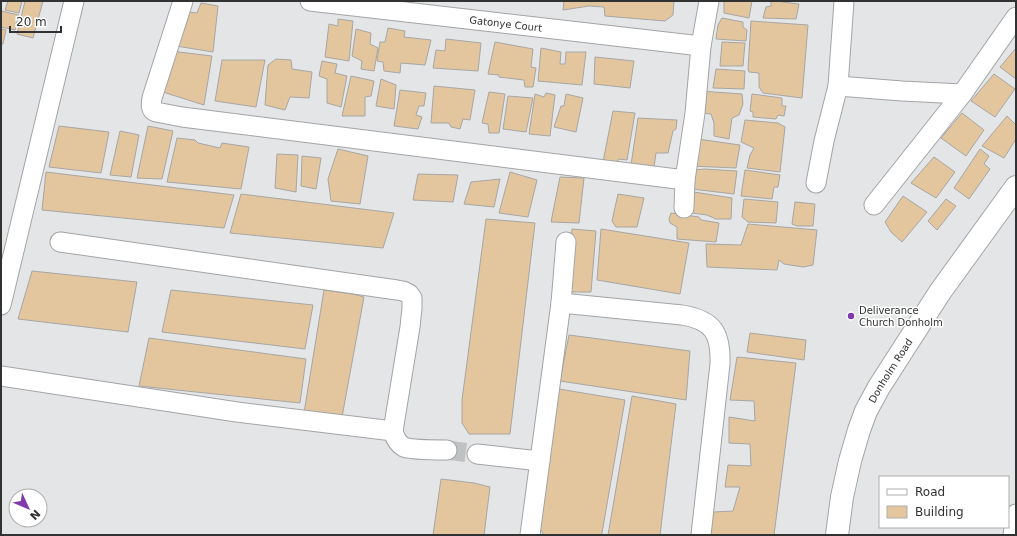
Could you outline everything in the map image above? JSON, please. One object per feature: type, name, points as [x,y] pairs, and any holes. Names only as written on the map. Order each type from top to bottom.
[{"type":"main road","name":"Donholm Road","points":[[837,535],[842,496],[850,462],[866,412],[883,382],[940,292],[1016,187]]},
{"type":"street","points":[[1,305],[74,1]]},
{"type":"street","points":[[183,1],[152,98],[151,107],[152,110],[156,112],[182,117],[685,180]]},
{"type":"street","name":"Gatonye Court","points":[[310,1],[701,46]]},
{"type":"street","points":[[684,208],[685,180],[695,113],[701,46],[709,1]]},
{"type":"street","points":[[816,183],[824,141],[838,86],[844,1]]},
{"type":"street","points":[[874,205],[962,94],[1016,17]]},
{"type":"street","points":[[838,86],[962,94]]},
{"type":"street","points":[[60,242],[397,290],[409,294],[412,302],[410,327],[394,432],[395,438],[405,448],[447,450]]},
{"type":"street","points":[[530,535],[562,304],[566,242]]},
{"type":"street","points":[[562,304],[682,315],[704,322],[714,329],[720,353],[720,364],[701,535]]},
{"type":"street","points":[[1,376],[237,412],[394,432]]},
{"type":"street","points":[[477,454],[540,461]]},
{"type":"street","points":[[1013,535],[1016,514]]},
{"type":"building","points":[[8,1],[22,1],[19,13],[5,10]]},
{"type":"building","points":[[25,1],[43,1],[33,38],[17,34]]},
{"type":"building","points":[[564,1],[674,1],[673,15],[665,21],[605,16],[604,7],[589,6],[563,10]]},
{"type":"building","points":[[724,1],[752,1],[749,18],[724,13]]},
{"type":"building","points":[[771,1],[799,4],[796,19],[763,18],[766,7],[771,6]]},
{"type":"building","points":[[201,3],[218,6],[213,52],[176,46],[187,12],[197,13]]},
{"type":"building","points":[[1,11],[19,15],[15,30],[1,27]]},
{"type":"building","points":[[722,18],[743,22],[743,27],[747,30],[746,41],[716,39],[718,25]]},
{"type":"building","points":[[338,19],[353,21],[349,61],[325,57],[329,24],[338,26]]},
{"type":"building","points":[[751,21],[808,25],[802,98],[763,93],[759,87],[759,73],[749,72]]},
{"type":"building","points":[[388,28],[405,31],[404,37],[431,40],[425,65],[401,63],[400,73],[384,71],[383,62],[377,61],[380,42],[385,42]]},
{"type":"building","points":[[1,29],[6,30],[3,44],[1,44]]},
{"type":"building","points":[[356,29],[371,33],[370,44],[378,48],[374,71],[361,69],[362,61],[352,56]]},
{"type":"building","points":[[446,39],[481,43],[478,71],[433,68],[436,50],[445,51]]},
{"type":"building","points":[[495,42],[533,49],[531,67],[536,68],[533,87],[525,87],[524,80],[488,74]]},
{"type":"building","points":[[722,42],[745,43],[743,66],[720,66]]},
{"type":"building","points":[[541,48],[561,52],[560,64],[565,64],[566,52],[586,52],[582,85],[538,81]]},
{"type":"building","points":[[1016,48],[1016,79],[1000,67]]},
{"type":"building","points":[[171,51],[212,56],[204,105],[166,93],[161,88]]},
{"type":"building","points":[[595,57],[634,61],[630,88],[594,84]]},
{"type":"building","points":[[276,59],[291,60],[292,69],[312,72],[309,98],[290,97],[285,110],[265,105],[268,65]]},
{"type":"building","points":[[222,60],[265,60],[256,107],[215,101]]},
{"type":"building","points":[[322,61],[337,64],[335,73],[347,76],[341,107],[327,103],[327,79],[319,76]]},
{"type":"building","points":[[716,69],[745,71],[744,89],[713,88]]},
{"type":"building","points":[[994,74],[1015,89],[995,117],[971,101]]},
{"type":"building","points":[[351,76],[374,81],[371,96],[365,97],[365,116],[342,116]]},
{"type":"building","points":[[381,79],[396,85],[394,109],[376,106]]},
{"type":"building","points":[[434,86],[475,90],[470,120],[463,119],[460,129],[451,127],[449,123],[431,123]]},
{"type":"building","points":[[400,90],[426,93],[424,106],[419,106],[416,115],[422,117],[418,129],[394,126]]},
{"type":"building","points":[[700,91],[742,94],[743,104],[739,115],[732,118],[729,139],[714,136],[714,123],[711,114],[702,113]]},
{"type":"building","points":[[489,92],[505,94],[499,133],[489,133],[488,124],[482,123]]},
{"type":"building","points":[[546,93],[555,95],[550,136],[529,134],[535,94],[544,97]]},
{"type":"building","points":[[566,94],[583,98],[576,132],[554,127],[561,106],[564,106]]},
{"type":"building","points":[[752,94],[782,98],[782,106],[786,106],[784,116],[778,115],[776,119],[753,117],[753,112],[750,111]]},
{"type":"building","points":[[508,96],[533,98],[526,132],[503,129]]},
{"type":"building","points":[[613,111],[635,113],[627,160],[619,159],[617,162],[603,162]]},
{"type":"building","points":[[962,113],[984,130],[966,156],[941,138]]},
{"type":"building","points":[[1007,116],[1016,125],[1016,139],[1004,158],[982,146]]},
{"type":"building","points":[[638,118],[677,120],[676,129],[673,131],[668,153],[656,153],[654,167],[648,165],[648,170],[631,165]]},
{"type":"building","points":[[745,120],[778,123],[785,127],[780,172],[747,168],[750,155],[754,148],[741,142]]},
{"type":"building","points":[[59,126],[109,132],[101,173],[49,167]]},
{"type":"building","points":[[148,126],[173,131],[162,179],[137,178]]},
{"type":"building","points":[[120,131],[139,135],[131,177],[110,175]]},
{"type":"building","points":[[177,138],[195,140],[198,143],[220,148],[222,143],[249,147],[241,189],[167,182]]},
{"type":"building","points":[[698,139],[740,145],[736,168],[691,166]]},
{"type":"building","points":[[338,149],[368,156],[360,204],[331,201],[328,179]]},
{"type":"building","points":[[980,149],[989,156],[984,164],[990,169],[969,199],[954,188]]},
{"type":"building","points":[[277,154],[298,155],[296,192],[275,188]]},
{"type":"building","points":[[302,156],[321,158],[316,189],[301,186]]},
{"type":"building","points":[[934,157],[955,172],[936,198],[911,183]]},
{"type":"building","points":[[704,169],[737,171],[734,194],[692,189],[695,170]]},
{"type":"building","points":[[745,170],[780,175],[778,187],[774,187],[772,199],[741,196]]},
{"type":"building","points":[[46,172],[234,195],[224,228],[42,210]]},
{"type":"building","points":[[510,172],[537,180],[528,217],[499,213]]},
{"type":"building","points":[[418,174],[458,175],[453,202],[413,200]]},
{"type":"building","points":[[560,177],[584,178],[579,223],[551,222]]},
{"type":"building","points":[[500,179],[494,207],[464,204],[471,182]]},
{"type":"building","points":[[694,192],[732,198],[731,219],[716,219],[707,215],[692,213]]},
{"type":"building","points":[[241,194],[394,213],[383,248],[230,233]]},
{"type":"building","points":[[618,194],[644,198],[637,227],[616,227],[612,221]]},
{"type":"building","points":[[903,196],[927,212],[902,242],[891,232],[885,222]]},
{"type":"building","points":[[744,199],[778,202],[776,223],[748,222],[742,217]]},
{"type":"building","points":[[946,199],[956,206],[937,230],[928,221]]},
{"type":"building","points":[[795,202],[815,204],[813,226],[797,226],[792,224]]},
{"type":"building","points":[[671,213],[699,217],[701,220],[719,223],[716,242],[677,239],[677,227],[670,223],[669,219]]},
{"type":"building","points":[[486,219],[535,223],[510,434],[469,434],[462,423],[462,400]]},
{"type":"building","points":[[748,224],[817,230],[813,265],[803,267],[784,264],[779,260],[777,270],[707,267],[706,244],[741,245]]},
{"type":"building","points":[[572,229],[596,231],[591,292],[568,292]]},
{"type":"building","points":[[601,229],[689,243],[680,294],[597,280]]},
{"type":"building","points":[[32,271],[137,282],[128,332],[18,319]]},
{"type":"building","points":[[171,290],[313,305],[305,349],[162,332]]},
{"type":"building","points":[[324,290],[364,297],[342,417],[304,413]]},
{"type":"building","points":[[750,333],[806,340],[804,360],[747,352]]},
{"type":"building","points":[[569,335],[690,351],[686,400],[560,381]]},
{"type":"building","points":[[149,338],[306,359],[300,403],[139,386]]},
{"type":"building","points":[[737,357],[796,363],[774,535],[709,535],[714,512],[733,511],[740,487],[725,487],[728,465],[751,466],[750,444],[729,443],[729,417],[755,421],[754,401],[730,400]]},
{"type":"building","points":[[559,389],[625,400],[601,535],[544,535],[539,527]]},
{"type":"building","points":[[632,396],[676,404],[660,535],[608,535]]},
{"type":"building","points":[[441,479],[474,483],[490,487],[484,535],[433,535]]},
{"type":"tunnel","points":[[447,450],[477,454]]},
{"type":"place","name":"Deliverance Church Donholm","points":[[851,316]]}]
